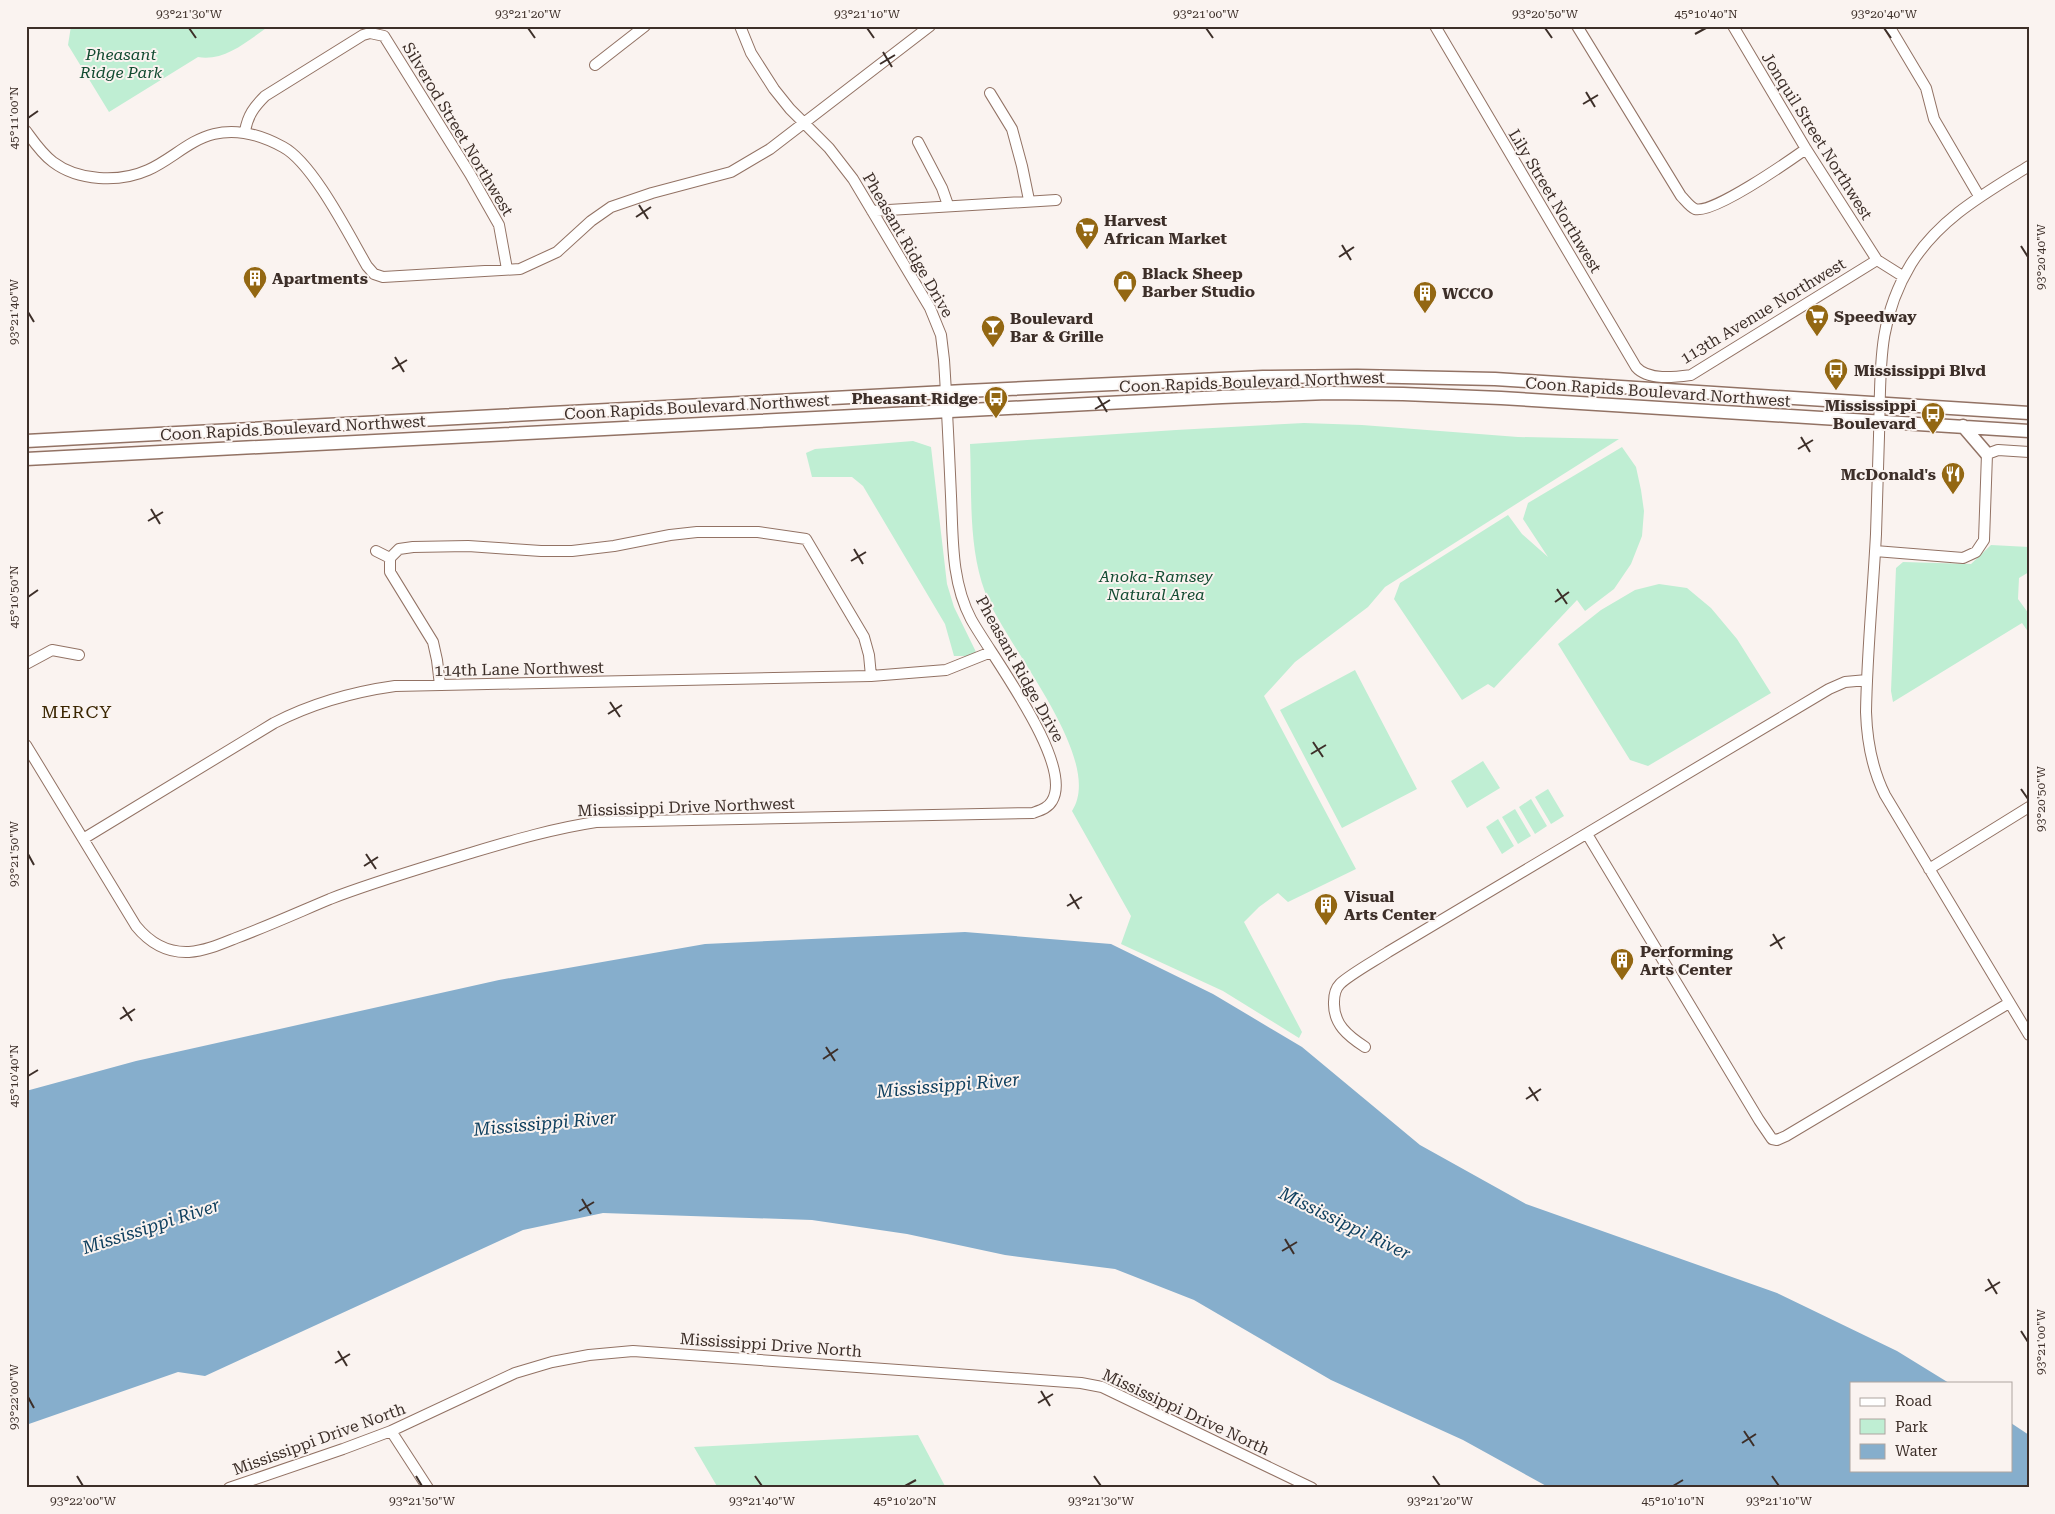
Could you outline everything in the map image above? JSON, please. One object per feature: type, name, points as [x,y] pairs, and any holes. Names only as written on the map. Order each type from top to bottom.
[{"type":"main road","name":"Coon Rapids Boulevard Northwest","points":[[26,441],[946,392],[1236,379],[1357,376],[1495,380],[2029,413]]},
{"type":"main road","name":"Coon Rapids Boulevard Northwest","points":[[26,459],[947,410],[1346,393],[1500,398],[2029,431]]},
{"type":"main road","points":[[1963,426],[1988,454]]},
{"type":"street","points":[[595,65],[645,26]]},
{"type":"street","name":"Pheasant Ridge Drive","points":[[740,26],[751,53],[782,100],[823,141],[845,168],[930,308],[938,325],[942,344],[946,392],[956,576],[970,617],[1037,727],[1052,760],[1056,780],[1054,796],[1046,808],[1033,812]]},
{"type":"street","points":[[26,130],[41,151],[54,163],[82,175],[100,178],[128,176],[147,171],[186,147],[214,134],[245,131],[284,147],[306,167],[367,266],[374,274],[383,277],[520,269],[557,252],[592,221],[612,207],[652,193],[730,172],[770,149],[930,26]]},
{"type":"street","name":"Lily Street Northwest","points":[[1434,26],[1636,367],[1646,374],[1660,376]]},
{"type":"street","points":[[1577,26],[1680,196],[1695,209],[1705,209],[1742,191],[1806,150]]},
{"type":"street","name":"Jonquil Street Northwest","points":[[1733,26],[1806,150],[1877,260]]},
{"type":"street","points":[[1889,26],[1926,88],[1934,119],[1979,196]]},
{"type":"street","name":"Silverod Street Northwest","points":[[245,131],[247,119],[254,106],[265,96],[364,35],[370,33],[384,36],[470,174],[499,225],[507,269]]},
{"type":"street","points":[[990,93],[1012,129],[1029,200]]},
{"type":"street","points":[[918,142],[942,188],[948,205]]},
{"type":"street","points":[[2029,166],[1979,196],[1957,212],[1939,229],[1921,250],[1904,277],[1891,306],[1884,328],[1866,732],[1873,766],[1886,796],[2029,1035]]},
{"type":"street","points":[[872,211],[1029,200],[1056,200]]},
{"type":"street","points":[[1877,260],[1904,277]]},
{"type":"street","name":"113th Avenue Northwest","points":[[1660,376],[1677,377],[1691,375],[1877,260]]},
{"type":"street","points":[[1875,551],[1963,558],[1976,552],[1984,540],[1988,454],[1998,450],[2029,452]]},
{"type":"street","points":[[440,685],[433,642],[390,572],[390,558],[399,549],[468,546],[572,551],[697,532],[758,532],[806,539],[864,638],[869,655],[871,676]]},
{"type":"street","points":[[376,551],[390,558]]},
{"type":"street","points":[[26,664],[52,650],[79,655]]},
{"type":"street","name":"114th Lane Northwest","points":[[83,839],[249,738],[307,707],[360,691],[395,686],[871,676],[946,670],[991,652]]},
{"type":"street","points":[[1365,1047],[1345,1032],[1336,1018],[1334,993],[1340,983],[1388,952],[1830,689],[1845,682],[1867,680]]},
{"type":"street","points":[[26,745],[83,839]]},
{"type":"street","points":[[1929,869],[2029,807]]},
{"type":"street","name":"Mississippi Drive Northwest","points":[[83,839],[136,926],[152,942],[174,951],[198,951],[398,875],[532,834],[596,822],[1033,812]]},
{"type":"street","points":[[1587,834],[1738,1086],[1772,1139],[1777,1140],[1786,1136],[2009,1002]]},
{"type":"street","name":"Mississippi Drive North","points":[[229,1488],[391,1431],[515,1373],[552,1362],[590,1355],[633,1351],[759,1358],[1081,1383],[1102,1387],[1312,1488]]},
{"type":"street","points":[[391,1431],[428,1488]]},
{"type":"green space","name":"Pheasant Ridge Park","points":[[71,26],[269,26],[236,49],[227,53],[208,58],[198,57],[109,112],[68,45]]},
{"type":"green space","name":"Anoka-Ramsey Natural Area","points":[[1304,423],[1362,425],[1518,437],[1619,439],[1385,587],[1368,607],[1295,662],[1264,696],[1356,869],[1288,902],[1278,893],[1259,907],[1244,922],[1302,1032],[1299,1038],[1223,991],[1121,944],[1131,916],[1072,811],[1079,789],[1075,762],[1064,733],[985,592],[973,538],[970,444]]},
{"type":"green space","points":[[913,441],[931,447],[947,584],[954,607],[976,652],[967,656],[954,656],[945,624],[863,486],[852,477],[812,477],[806,453],[815,449]]},
{"type":"green space","points":[[1622,447],[1636,467],[1644,511],[1642,536],[1631,564],[1614,589],[1585,611],[1577,600],[1494,688],[1488,684],[1462,700],[1394,599],[1400,583],[1508,515],[1522,534],[1548,557],[1523,519],[1528,503]]},
{"type":"green space","points":[[1991,545],[2029,547],[2029,572],[2019,578],[2018,599],[2029,614],[2029,633],[2022,623],[1893,702],[1891,691],[1896,568],[1903,562],[1971,564]]},
{"type":"green space","points":[[1659,584],[1687,588],[1711,608],[1737,639],[1771,693],[1648,766],[1630,760],[1558,644],[1601,610],[1635,590]]},
{"type":"green space","points":[[1355,670],[1417,789],[1342,828],[1280,710]]},
{"type":"green space","points":[[1483,761],[1500,788],[1467,808],[1451,781]]},
{"type":"green space","points":[[1548,789],[1564,816],[1551,824],[1535,797]]},
{"type":"green space","points":[[1531,799],[1547,826],[1535,834],[1519,807]]},
{"type":"green space","points":[[1515,809],[1531,836],[1518,844],[1502,817]]},
{"type":"green space","points":[[1498,819],[1514,846],[1502,854],[1486,827]]},
{"type":"green space","points":[[918,1435],[946,1488],[718,1488],[694,1447]]},
{"type":"water","name":"Mississippi River","points":[[965,932],[1111,944],[1213,994],[1302,1047],[1420,1145],[1526,1204],[1777,1293],[1897,1351],[1947,1382],[1850,1382],[1850,1472],[2012,1472],[2012,1424],[2029,1435],[2029,1488],[1550,1488],[1463,1440],[1331,1380],[1194,1300],[1115,1269],[1005,1255],[907,1234],[812,1220],[603,1213],[523,1230],[205,1376],[178,1372],[26,1425],[26,1091],[136,1061],[499,980],[705,944]]},
{"type":"place","name":"Harvest African Market","points":[[1087,250]]},
{"type":"place","name":"Apartments","points":[[255,299]]},
{"type":"place","name":"Black Sheep Barber Studio","points":[[1125,303]]},
{"type":"place","name":"WCCO","points":[[1425,314]]},
{"type":"place","name":"Speedway","points":[[1817,337]]},
{"type":"place","name":"Boulevard Bar & Grille","points":[[993,348]]},
{"type":"place","name":"Mississippi Blvd","points":[[1836,391]]},
{"type":"place","name":"Pheasant Ridge","points":[[996,419]]},
{"type":"place","name":"Mississippi Boulevard","points":[[1933,435]]},
{"type":"place","name":"McDonald's","points":[[1953,495]]},
{"type":"place","name":"Visual Arts Center","points":[[1326,926]]},
{"type":"place","name":"Performing Arts Center","points":[[1622,981]]},
{"type":"district","name":"MERCY","points":[[77,711]]}]
